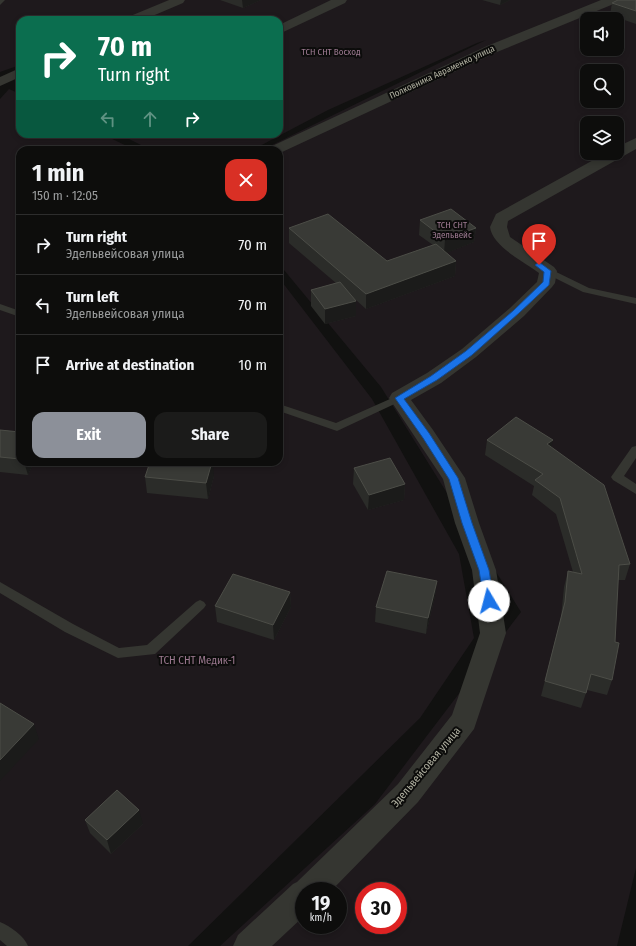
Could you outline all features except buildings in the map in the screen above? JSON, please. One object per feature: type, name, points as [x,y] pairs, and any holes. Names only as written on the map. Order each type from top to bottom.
[{"type":"street","points":[[141,16],[179,0]]},
{"type":"street","points":[[283,28],[341,0]]},
{"type":"street","name":"Полковника Авраменко улица","points":[[283,146],[492,49],[612,0]]},
{"type":"street","points":[[1,80],[16,74]]},
{"type":"street","points":[[1,80],[16,85]]},
{"type":"street","points":[[399,398],[434,378],[469,353],[517,312],[546,283],[548,271],[504,240],[499,233],[497,226],[500,220],[505,215],[636,143]]},
{"type":"street","name":"Эдельвейсовая улица","points":[[318,882],[408,793],[464,721],[493,633],[484,570],[467,523],[454,478],[426,435],[399,398]]},
{"type":"street","points":[[249,946],[295,904]]},
{"type":"lane","points":[[548,271],[586,290],[636,301]]},
{"type":"lane","points":[[0,307],[16,313]]},
{"type":"lane","points":[[283,408],[337,427],[399,398]]},
{"type":"lane","points":[[636,450],[617,477],[636,490]]},
{"type":"lane","points":[[0,587],[69,628],[118,653],[150,650],[200,605]]},
{"type":"lane","points":[[0,930],[20,946]]},
{"type":"green space","points":[[0,0],[170,0],[132,16],[16,16],[16,66],[0,72]]},
{"type":"green space","name":"ТСН СНТ Эдельвейс","points":[[179,0],[636,0],[636,868],[617,946],[220,946],[375,804],[521,612],[381,387],[283,269],[283,146],[270,146],[486,40],[328,110],[283,134],[283,16],[142,16]]},
{"type":"green space","name":"ТСН СНТ Медик-1","points":[[9,89],[16,92],[16,138],[110,138],[127,146],[16,146],[16,466],[283,466],[283,283],[372,399],[459,554],[474,638],[420,718],[188,946],[0,946],[0,99]]},
{"type":"green space","name":"ТСН СНТ Эдельвейс","points":[[127,138],[275,138],[260,146],[143,146]]},
{"type":"route","points":[[489,601],[484,570],[467,523],[454,478],[426,435],[399,398],[434,378],[469,353],[517,312],[546,283],[548,271],[539,265]]},
{"type":"park label","name":"ТСН СНТ Восход","points":[[331,52]]}]
